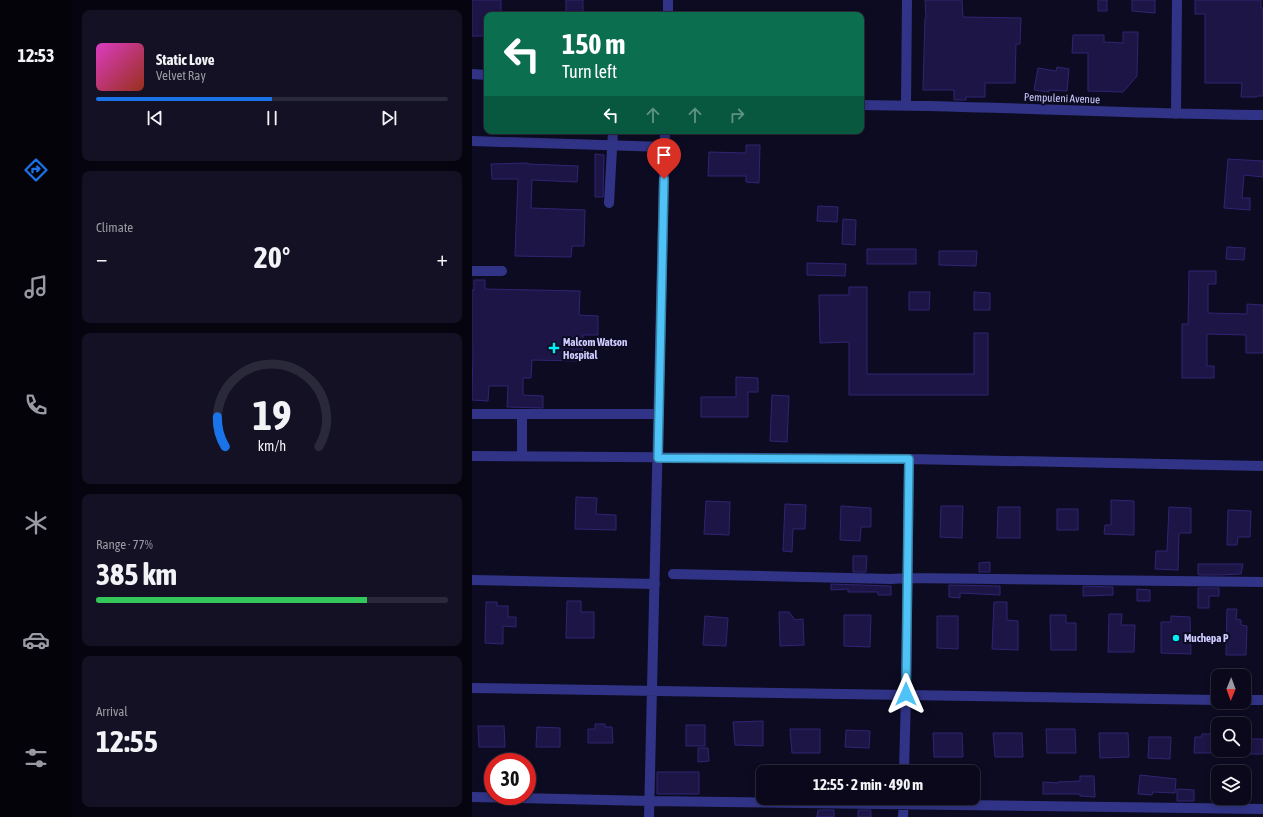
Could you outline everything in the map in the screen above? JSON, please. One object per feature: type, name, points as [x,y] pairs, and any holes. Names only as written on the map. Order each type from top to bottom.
[{"type":"street","points":[[668,0],[668,12]]},
{"type":"street","points":[[906,105],[908,0]]},
{"type":"street","points":[[1176,114],[1177,0]]},
{"type":"street","points":[[472,74],[484,75]]},
{"type":"street","name":"Pempuleni Avenue","points":[[864,105],[1263,116]]},
{"type":"street","points":[[610,203],[613,134]]},
{"type":"street","points":[[649,817],[665,134]]},
{"type":"street","points":[[472,141],[665,147]]},
{"type":"street","points":[[472,271],[502,271]]},
{"type":"street","points":[[472,414],[659,414]]},
{"type":"street","points":[[522,414],[522,456]]},
{"type":"street","points":[[472,456],[909,459],[1263,466]]},
{"type":"street","points":[[904,765],[909,459]]},
{"type":"street","points":[[673,574],[884,579],[1263,582]]},
{"type":"street","points":[[472,580],[655,584]]},
{"type":"street","points":[[472,688],[1211,700]]},
{"type":"street","points":[[1251,700],[1263,700]]},
{"type":"street","points":[[472,797],[649,802],[756,802]]},
{"type":"street","points":[[980,803],[1263,809]]},
{"type":"street","points":[[903,817],[904,805]]},
{"type":"building","points":[[472,0],[501,0],[501,12],[484,12],[484,36],[472,36]]},
{"type":"building","points":[[566,0],[583,0],[583,12],[566,12]]},
{"type":"building","points":[[925,0],[962,0],[963,17],[1021,18],[1020,44],[1016,44],[1015,83],[985,83],[985,97],[966,97],[966,100],[954,100],[954,90],[923,90],[926,18]]},
{"type":"building","points":[[1098,0],[1107,0],[1107,11],[1098,11]]},
{"type":"building","points":[[1132,0],[1155,0],[1155,13],[1132,11]]},
{"type":"building","points":[[1195,0],[1261,0],[1261,8],[1263,8],[1263,96],[1241,97],[1242,83],[1205,83],[1205,14],[1195,14]]},
{"type":"building","points":[[1123,32],[1138,32],[1137,76],[1123,92],[1088,91],[1088,53],[1072,53],[1073,35],[1104,35],[1104,42],[1123,43]]},
{"type":"building","points":[[1057,67],[1069,69],[1067,91],[1049,90],[1049,92],[1034,90],[1038,68],[1056,71]]},
{"type":"building","points":[[746,145],[760,145],[759,183],[746,182],[746,176],[708,176],[709,152],[746,153]]},
{"type":"building","points":[[595,154],[604,155],[603,197],[595,197]]},
{"type":"building","points":[[1228,159],[1263,161],[1263,177],[1244,175],[1242,198],[1250,198],[1250,210],[1224,208]]},
{"type":"building","points":[[528,163],[578,166],[577,182],[532,180],[531,208],[585,210],[584,246],[572,246],[571,257],[515,256],[518,179],[492,179],[491,164]]},
{"type":"building","points":[[818,206],[838,207],[837,222],[817,221]]},
{"type":"building","points":[[843,219],[856,220],[855,245],[842,244]]},
{"type":"building","points":[[1227,247],[1245,248],[1244,260],[1226,259]]},
{"type":"building","points":[[867,249],[916,249],[916,264],[867,264]]},
{"type":"building","points":[[939,251],[977,251],[976,266],[939,265]]},
{"type":"building","points":[[807,263],[846,264],[845,276],[807,275]]},
{"type":"building","points":[[1189,271],[1216,271],[1216,284],[1208,284],[1208,313],[1247,314],[1247,304],[1263,305],[1263,353],[1246,353],[1246,335],[1207,334],[1207,366],[1214,366],[1214,378],[1182,378],[1182,324],[1188,324]]},
{"type":"building","points":[[474,280],[485,280],[485,289],[580,291],[579,315],[598,316],[598,335],[583,335],[582,361],[532,360],[531,378],[523,378],[523,395],[543,396],[543,408],[507,407],[508,386],[489,386],[488,401],[472,400],[472,290],[474,290]]},
{"type":"building","points":[[849,287],[867,287],[867,374],[974,374],[974,333],[988,333],[988,395],[849,395],[849,342],[820,343],[819,295],[849,295]]},
{"type":"building","points":[[909,292],[930,292],[929,310],[909,310]]},
{"type":"building","points":[[974,292],[990,293],[990,310],[974,310]]},
{"type":"building","points":[[736,377],[758,378],[758,392],[748,392],[748,417],[701,417],[701,397],[736,397]]},
{"type":"building","points":[[772,395],[789,396],[787,442],[770,441]]},
{"type":"building","points":[[576,497],[597,498],[596,514],[616,515],[616,530],[575,529]]},
{"type":"building","points":[[1111,500],[1134,501],[1134,535],[1104,534],[1105,525],[1111,525]]},
{"type":"building","points":[[706,501],[730,502],[729,535],[704,534]]},
{"type":"building","points":[[785,504],[806,505],[805,529],[793,529],[792,552],[783,551]]},
{"type":"building","points":[[841,506],[871,508],[871,527],[861,527],[860,541],[840,540]]},
{"type":"building","points":[[941,506],[963,506],[962,538],[940,537]]},
{"type":"building","points":[[998,507],[1020,507],[1020,538],[997,538]]},
{"type":"building","points":[[1169,507],[1191,508],[1191,533],[1179,533],[1178,570],[1155,569],[1156,551],[1167,551]]},
{"type":"building","points":[[1057,509],[1078,509],[1078,530],[1057,530]]},
{"type":"building","points":[[1228,510],[1251,511],[1250,537],[1238,537],[1237,545],[1227,545]]},
{"type":"building","points":[[853,556],[867,556],[866,572],[853,572]]},
{"type":"building","points":[[990,562],[990,572],[979,572],[979,563]]},
{"type":"building","points":[[1198,564],[1243,564],[1241,574],[1199,575]]},
{"type":"building","points":[[831,584],[891,586],[891,595],[878,595],[878,592],[848,592],[848,589],[831,590]]},
{"type":"building","points":[[949,585],[1000,586],[1000,595],[960,593],[960,598],[949,597]]},
{"type":"building","points":[[1083,586],[1113,587],[1113,595],[1083,596]]},
{"type":"building","points":[[1198,588],[1219,588],[1219,596],[1209,596],[1209,608],[1198,608]]},
{"type":"building","points":[[1137,589],[1150,590],[1150,601],[1137,601]]},
{"type":"building","points":[[567,601],[581,601],[581,612],[594,612],[594,638],[566,638]]},
{"type":"building","points":[[486,602],[497,602],[497,606],[508,606],[508,617],[516,617],[516,627],[503,626],[503,644],[485,643]]},
{"type":"building","points":[[994,602],[1007,602],[1007,620],[1018,621],[1018,650],[992,649]]},
{"type":"building","points":[[1227,609],[1237,609],[1236,619],[1241,620],[1241,625],[1247,626],[1246,655],[1226,655]]},
{"type":"building","points":[[779,612],[789,612],[795,620],[803,619],[804,645],[780,646]]},
{"type":"building","points":[[1109,614],[1122,614],[1121,625],[1135,625],[1134,652],[1108,652]]},
{"type":"building","points":[[844,615],[871,615],[870,647],[844,646]]},
{"type":"building","points":[[1050,615],[1066,615],[1066,623],[1076,623],[1076,650],[1051,650]]},
{"type":"building","points":[[705,616],[728,618],[726,646],[703,645]]},
{"type":"building","points":[[937,616],[958,616],[958,649],[937,648]]},
{"type":"building","name":"Muchepa P","points":[[1171,616],[1190,617],[1191,654],[1161,653],[1161,622],[1171,622]]},
{"type":"building","points":[[763,721],[763,746],[735,745],[733,722]]},
{"type":"building","points":[[595,724],[605,724],[605,727],[612,727],[613,743],[588,743],[588,729],[595,729]]},
{"type":"building","points":[[686,725],[705,725],[705,746],[686,746]]},
{"type":"building","points":[[478,726],[504,726],[505,747],[479,747]]},
{"type":"building","points":[[537,727],[560,728],[560,747],[536,747]]},
{"type":"building","points":[[790,729],[820,729],[820,753],[792,753]]},
{"type":"building","points":[[1046,729],[1075,729],[1076,753],[1047,753]]},
{"type":"building","points":[[846,730],[870,731],[869,748],[845,747]]},
{"type":"building","points":[[933,733],[962,733],[963,757],[934,757]]},
{"type":"building","points":[[993,733],[1022,733],[1023,757],[995,757]]},
{"type":"building","points":[[1099,733],[1128,733],[1129,757],[1100,758]]},
{"type":"building","points":[[1202,734],[1211,734],[1211,753],[1194,753],[1195,737],[1201,737]]},
{"type":"building","points":[[1149,737],[1171,737],[1170,759],[1148,758]]},
{"type":"building","points":[[1251,739],[1263,739],[1263,754],[1251,754]]},
{"type":"building","points":[[698,748],[708,748],[709,761],[698,762]]},
{"type":"building","points":[[657,772],[699,772],[699,794],[657,794]]},
{"type":"building","points":[[1140,775],[1176,779],[1175,793],[1153,792],[1152,795],[1138,794]]},
{"type":"building","points":[[1080,776],[1094,776],[1095,797],[1080,796],[1080,794],[1043,794],[1043,782],[1058,783],[1080,781]]},
{"type":"building","points":[[1177,789],[1194,790],[1194,801],[1177,801]]},
{"type":"building","points":[[818,810],[834,810],[834,817],[817,817]]},
{"type":"building","points":[[858,810],[871,810],[871,817],[858,817]]},
{"type":"place","name":"Malcom Watson Hospital","points":[[554,348]]},
{"type":"place","name":"Muchepa P","points":[[1176,638]]},
{"type":"route","points":[[664,179],[658,458],[909,459],[906,694]]}]
